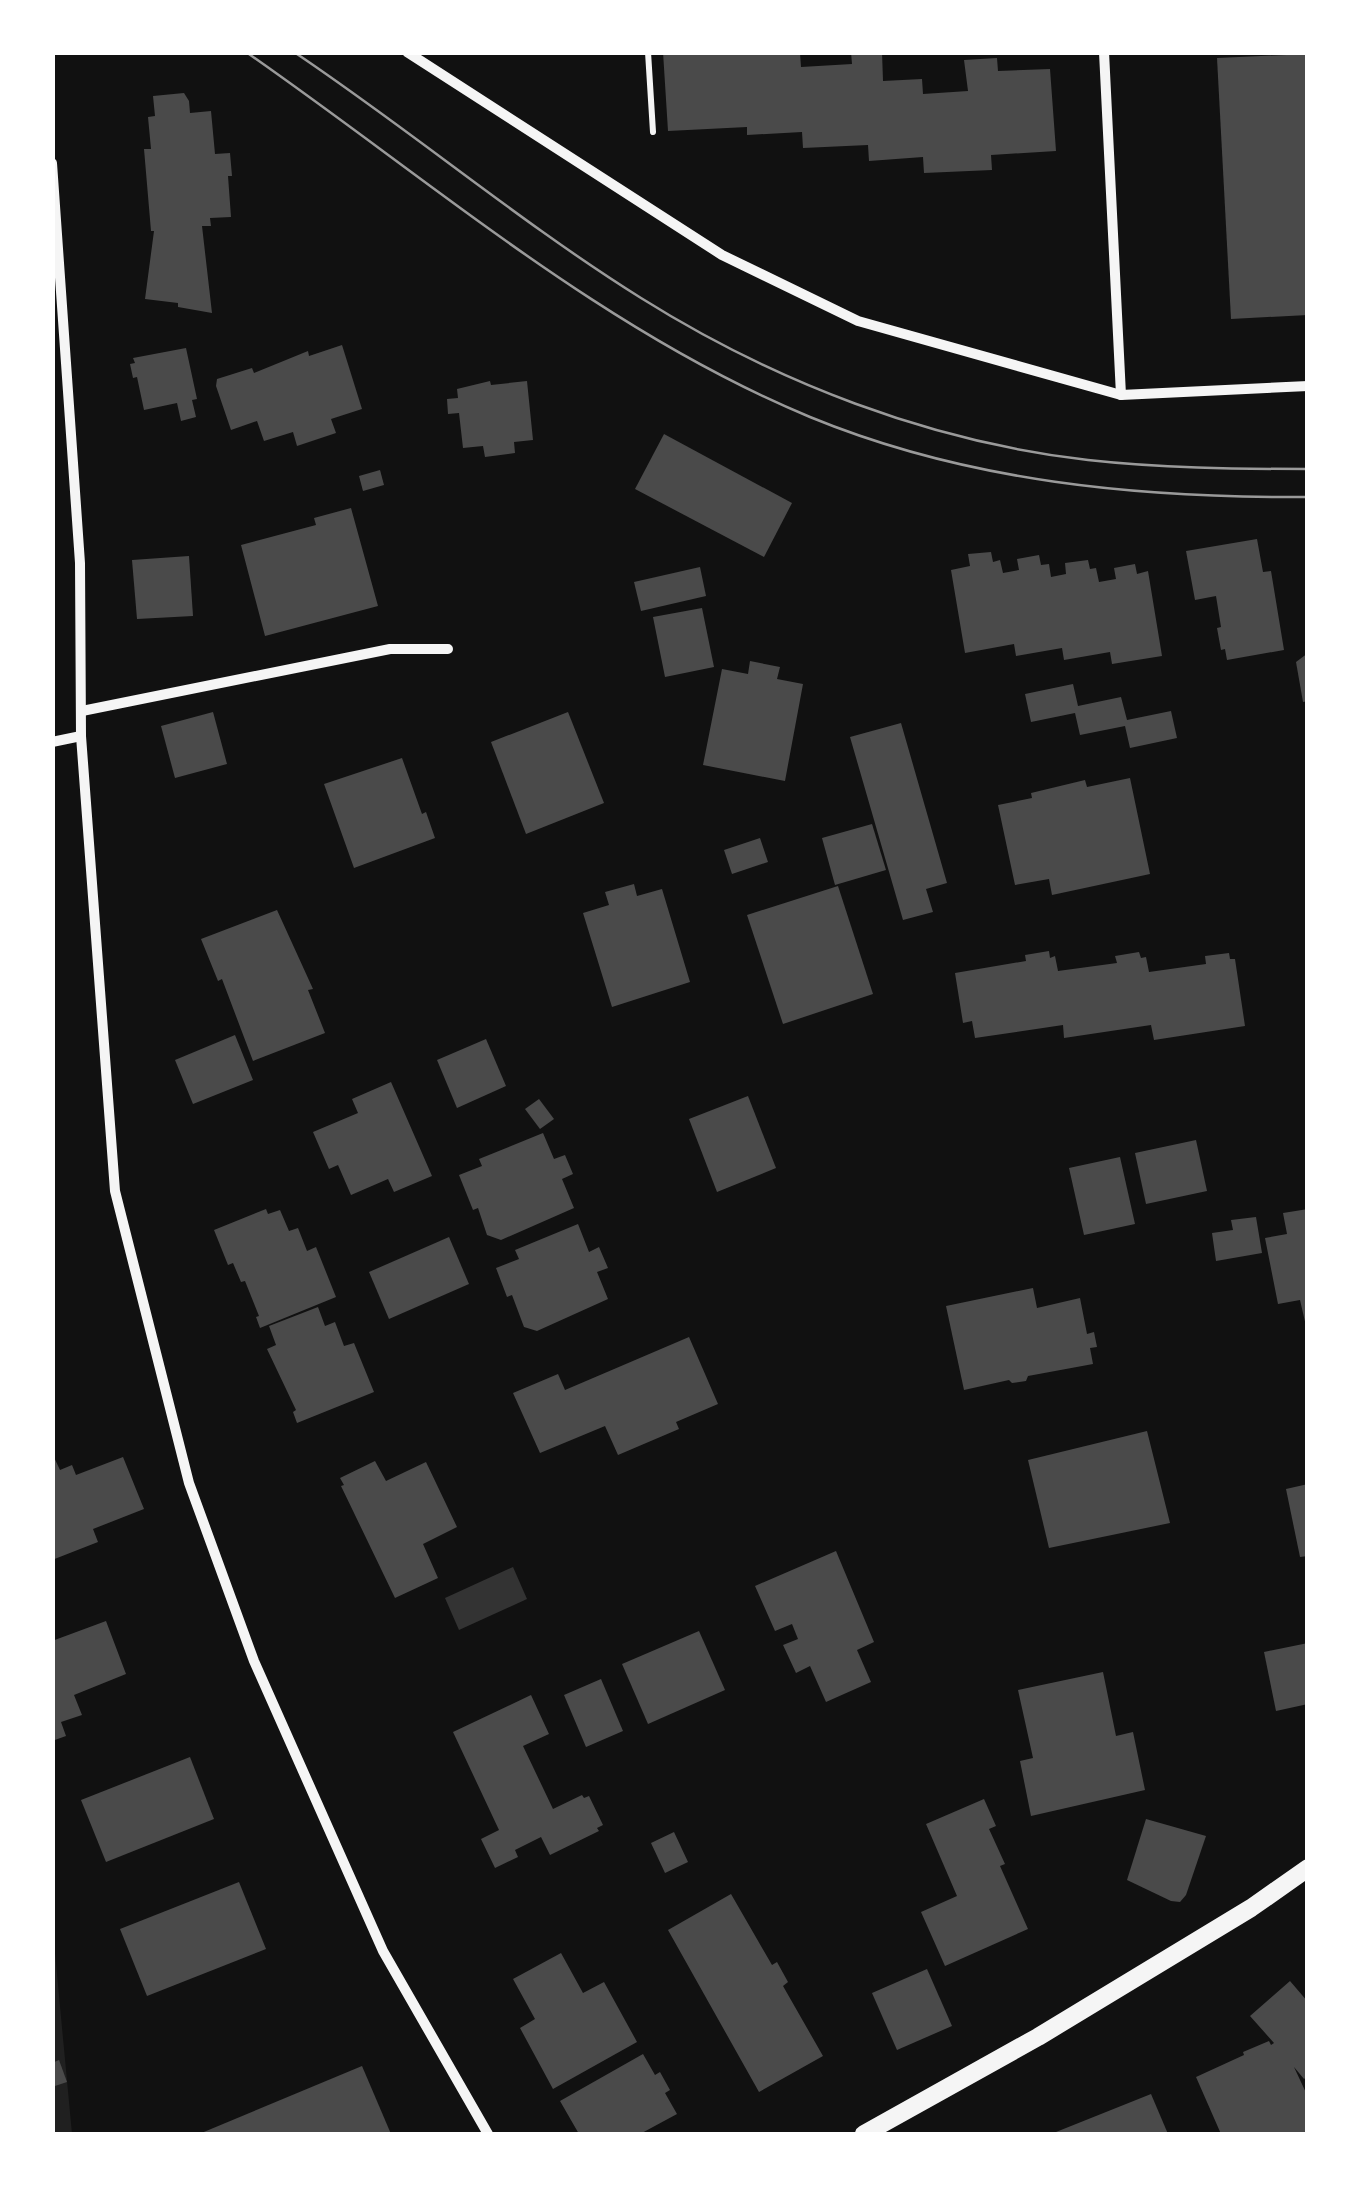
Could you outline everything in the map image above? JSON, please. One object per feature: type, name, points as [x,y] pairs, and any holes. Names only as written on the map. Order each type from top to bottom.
[{"type":"street","points":[[408,52],[722,255],[858,320],[1120,395],[1308,386]]},
{"type":"street","points":[[1104,52],[1120,395]]},
{"type":"street","points":[[52,163],[80,563],[81,736],[115,1191],[189,1483],[254,1661],[383,1952],[488,2134]]},
{"type":"street","points":[[82,711],[390,648],[448,649]]},
{"type":"street","points":[[52,742],[81,736]]},
{"type":"street","points":[[864,2134],[1087,2007],[1285,1887],[1308,1868]]},
{"type":"path","points":[[648,52],[653,132]]},
{"type":"shaded area","points":[[513,1567],[527,1599],[459,1630],[445,1598]]},
{"type":"shaded area","points":[[53,1932],[72,2134],[53,2134]]},
{"type":"building","points":[[663,52],[800,53],[801,67],[852,64],[851,52],[882,52],[883,81],[922,79],[923,94],[968,91],[964,60],[997,58],[998,71],[1050,69],[1056,151],[991,155],[992,170],[924,173],[923,157],[869,161],[868,145],[803,148],[802,132],[747,135],[747,127],[668,131]]},
{"type":"building","points":[[1308,54],[1308,315],[1231,319],[1217,58]]},
{"type":"building","points":[[184,93],[190,113],[211,111],[215,154],[230,153],[231,217],[210,218],[211,226],[202,226],[212,313],[145,299],[154,231],[144,149],[151,149],[148,117],[155,116],[153,96]]},
{"type":"building","points":[[342,345],[362,409],[331,419],[336,433],[297,446],[293,432],[264,441],[257,421],[231,430],[217,379],[252,368],[254,373],[308,351],[309,356]]},
{"type":"building","points":[[186,348],[197,399],[192,400],[196,417],[181,421],[177,403],[144,410],[130,364],[135,363],[133,358]]},
{"type":"building","points":[[490,381],[491,385],[527,381],[533,440],[514,442],[515,453],[485,457],[483,446],[463,448],[459,413],[448,414],[447,399],[458,398],[457,389]]},
{"type":"building","points":[[664,434],[792,503],[764,557],[635,489]]},
{"type":"building","points":[[380,470],[384,485],[363,491],[359,476]]},
{"type":"building","points":[[351,508],[378,606],[265,636],[241,545],[316,525],[314,518]]},
{"type":"building","points":[[1257,539],[1263,572],[1271,571],[1284,650],[1227,660],[1217,628],[1221,627],[1216,596],[1195,600],[1186,551]]},
{"type":"building","points":[[991,552],[993,562],[1000,560],[1003,573],[1019,570],[1017,559],[1039,555],[1041,565],[1049,564],[1051,577],[1066,574],[1065,563],[1088,560],[1090,569],[1096,568],[1099,582],[1116,579],[1114,568],[1135,564],[1137,574],[1148,571],[1162,656],[1112,664],[1110,652],[1064,660],[1062,648],[1016,656],[1014,644],[965,653],[951,570],[970,566],[968,554]]},
{"type":"building","points":[[189,556],[193,616],[137,619],[132,560]]},
{"type":"building","points":[[700,567],[706,596],[641,611],[634,582]]},
{"type":"building","points":[[702,608],[714,667],[665,677],[653,617]]},
{"type":"building","points":[[1308,653],[1308,701],[1303,702],[1296,662]]},
{"type":"building","points":[[750,661],[780,667],[777,679],[803,684],[785,781],[703,765],[722,669],[748,674]]},
{"type":"building","points":[[1073,684],[1078,706],[1121,697],[1127,720],[1171,711],[1177,738],[1130,748],[1125,726],[1080,735],[1075,713],[1031,722],[1025,694]]},
{"type":"building","points":[[213,712],[227,764],[175,778],[161,726]]},
{"type":"building","points":[[568,712],[604,803],[526,834],[491,742]]},
{"type":"building","points":[[901,723],[947,883],[926,889],[933,912],[903,920],[850,737]]},
{"type":"building","points":[[402,758],[435,838],[354,868],[324,784]]},
{"type":"building","points":[[1130,778],[1150,874],[1052,895],[1049,879],[1015,885],[998,805],[1085,780],[1087,787]]},
{"type":"building","points":[[872,824],[886,870],[835,885],[822,838]]},
{"type":"building","points":[[760,838],[768,862],[732,874],[724,850]]},
{"type":"building","points":[[634,884],[637,896],[662,889],[690,982],[612,1007],[583,913],[609,905],[605,892]]},
{"type":"building","points":[[838,886],[873,994],[783,1024],[747,915]]},
{"type":"building","points":[[277,910],[313,989],[308,990],[325,1033],[253,1061],[222,979],[218,981],[201,939]]},
{"type":"building","points":[[1049,951],[1050,958],[1055,956],[1058,971],[1117,963],[1115,956],[1139,952],[1141,958],[1146,957],[1149,972],[1206,964],[1205,956],[1229,953],[1230,959],[1235,959],[1245,1026],[1154,1040],[1151,1025],[1064,1038],[1063,1025],[975,1038],[972,1021],[963,1023],[955,973],[1026,961],[1025,955]]},
{"type":"building","points":[[235,1035],[253,1080],[193,1104],[175,1060]]},
{"type":"building","points":[[486,1039],[506,1086],[457,1108],[437,1060]]},
{"type":"building","points":[[391,1082],[432,1176],[394,1192],[388,1179],[351,1195],[338,1165],[329,1169],[313,1132],[358,1113],[352,1099]]},
{"type":"building","points":[[748,1096],[776,1168],[717,1192],[689,1119]]},
{"type":"building","points":[[539,1099],[554,1119],[540,1129],[525,1109]]},
{"type":"building","points":[[543,1133],[554,1159],[565,1155],[573,1174],[562,1179],[574,1208],[501,1240],[487,1235],[478,1208],[473,1210],[459,1175],[482,1166],[479,1159]]},
{"type":"building","points":[[1196,1140],[1207,1191],[1146,1204],[1135,1153]]},
{"type":"building","points":[[1120,1157],[1135,1224],[1084,1235],[1069,1168]]},
{"type":"building","points":[[266,1209],[268,1214],[280,1210],[289,1231],[298,1228],[307,1251],[316,1247],[336,1297],[260,1328],[245,1281],[241,1282],[233,1263],[228,1265],[214,1230]]},
{"type":"building","points":[[1308,1209],[1306,1326],[1300,1300],[1278,1304],[1265,1238],[1287,1234],[1283,1213]]},
{"type":"building","points":[[1256,1217],[1262,1253],[1216,1261],[1212,1233],[1233,1230],[1231,1220]]},
{"type":"building","points":[[578,1224],[589,1252],[599,1247],[608,1268],[597,1272],[608,1299],[537,1331],[524,1327],[496,1268],[519,1259],[515,1250]]},
{"type":"building","points":[[449,1237],[469,1284],[389,1319],[369,1272]]},
{"type":"building","points":[[1033,1288],[1037,1308],[1080,1298],[1087,1334],[1094,1332],[1097,1347],[1090,1348],[1093,1364],[1028,1376],[1026,1381],[1009,1380],[964,1390],[946,1306]]},
{"type":"building","points":[[318,1307],[325,1326],[335,1322],[344,1346],[354,1343],[374,1392],[297,1423],[293,1412],[296,1410],[267,1349],[276,1345],[269,1326]]},
{"type":"building","points":[[689,1337],[718,1404],[676,1422],[679,1429],[618,1455],[605,1426],[540,1453],[513,1393],[558,1374],[565,1390]]},
{"type":"building","points":[[1147,1431],[1170,1523],[1049,1548],[1028,1460]]},
{"type":"building","points":[[52,1453],[60,1470],[72,1465],[76,1475],[123,1457],[144,1509],[93,1529],[98,1542],[52,1560]]},
{"type":"building","points":[[375,1461],[386,1481],[426,1462],[457,1527],[423,1544],[438,1578],[395,1598],[341,1486],[344,1485],[340,1478]]},
{"type":"building","points":[[1308,1484],[1308,1556],[1300,1557],[1286,1489]]},
{"type":"building","points":[[836,1551],[874,1642],[857,1650],[871,1682],[826,1702],[810,1666],[796,1673],[783,1645],[798,1639],[792,1624],[775,1631],[755,1586]]},
{"type":"building","points":[[106,1621],[126,1674],[74,1695],[82,1715],[61,1722],[66,1736],[52,1741],[52,1641]]},
{"type":"building","points":[[699,1631],[725,1690],[648,1724],[622,1664]]},
{"type":"building","points":[[1308,1643],[1308,1704],[1276,1711],[1264,1652]]},
{"type":"building","points":[[1103,1672],[1116,1736],[1133,1732],[1145,1790],[1031,1816],[1020,1761],[1033,1758],[1018,1690]]},
{"type":"building","points":[[601,1679],[623,1731],[586,1747],[564,1695]]},
{"type":"building","points":[[531,1695],[549,1734],[523,1746],[553,1809],[582,1795],[589,1796],[603,1825],[597,1828],[599,1831],[550,1855],[541,1837],[515,1850],[518,1857],[495,1868],[481,1839],[499,1830],[453,1732]]},
{"type":"building","points":[[190,1757],[214,1819],[106,1862],[81,1800]]},
{"type":"building","points":[[984,1799],[996,1826],[989,1829],[1005,1864],[1000,1866],[1028,1929],[945,1966],[921,1912],[957,1896],[926,1824]]},
{"type":"building","points":[[1146,1819],[1206,1836],[1186,1895],[1180,1902],[1127,1880]]},
{"type":"building","points":[[674,1832],[688,1862],[665,1873],[651,1843]]},
{"type":"building","points":[[239,1882],[266,1949],[147,1996],[120,1929]]},
{"type":"building","points":[[731,1894],[772,1965],[777,1962],[788,1982],[783,1986],[823,2056],[759,2092],[668,1930]]},
{"type":"building","points":[[561,1953],[583,1993],[604,1982],[637,2042],[553,2089],[520,2028],[535,2019],[513,1979]]},
{"type":"building","points":[[927,1969],[952,2026],[897,2050],[872,1993]]},
{"type":"building","points":[[1290,1981],[1308,2002],[1308,2076],[1304,2079],[1294,2067],[1308,2097],[1308,2131],[1221,2134],[1196,2077],[1244,2055],[1243,2052],[1269,2041],[1274,2043],[1250,2016]]},
{"type":"building","points":[[643,2054],[655,2075],[660,2072],[670,2090],[665,2093],[677,2114],[640,2134],[579,2134],[560,2101]]},
{"type":"building","points":[[59,2060],[67,2082],[52,2087],[52,2063]]},
{"type":"building","points":[[362,2066],[391,2134],[199,2134]]},
{"type":"building","points":[[1151,2094],[1168,2134],[1051,2134]]},
{"type":"tram line","points":[[246,52],[588,297],[660,342],[810,417],[931,457],[1055,482],[1181,494],[1308,497]]},
{"type":"tram line","points":[[294,52],[596,269],[692,328],[800,381],[912,423],[1029,451],[1142,465],[1308,469]]}]
